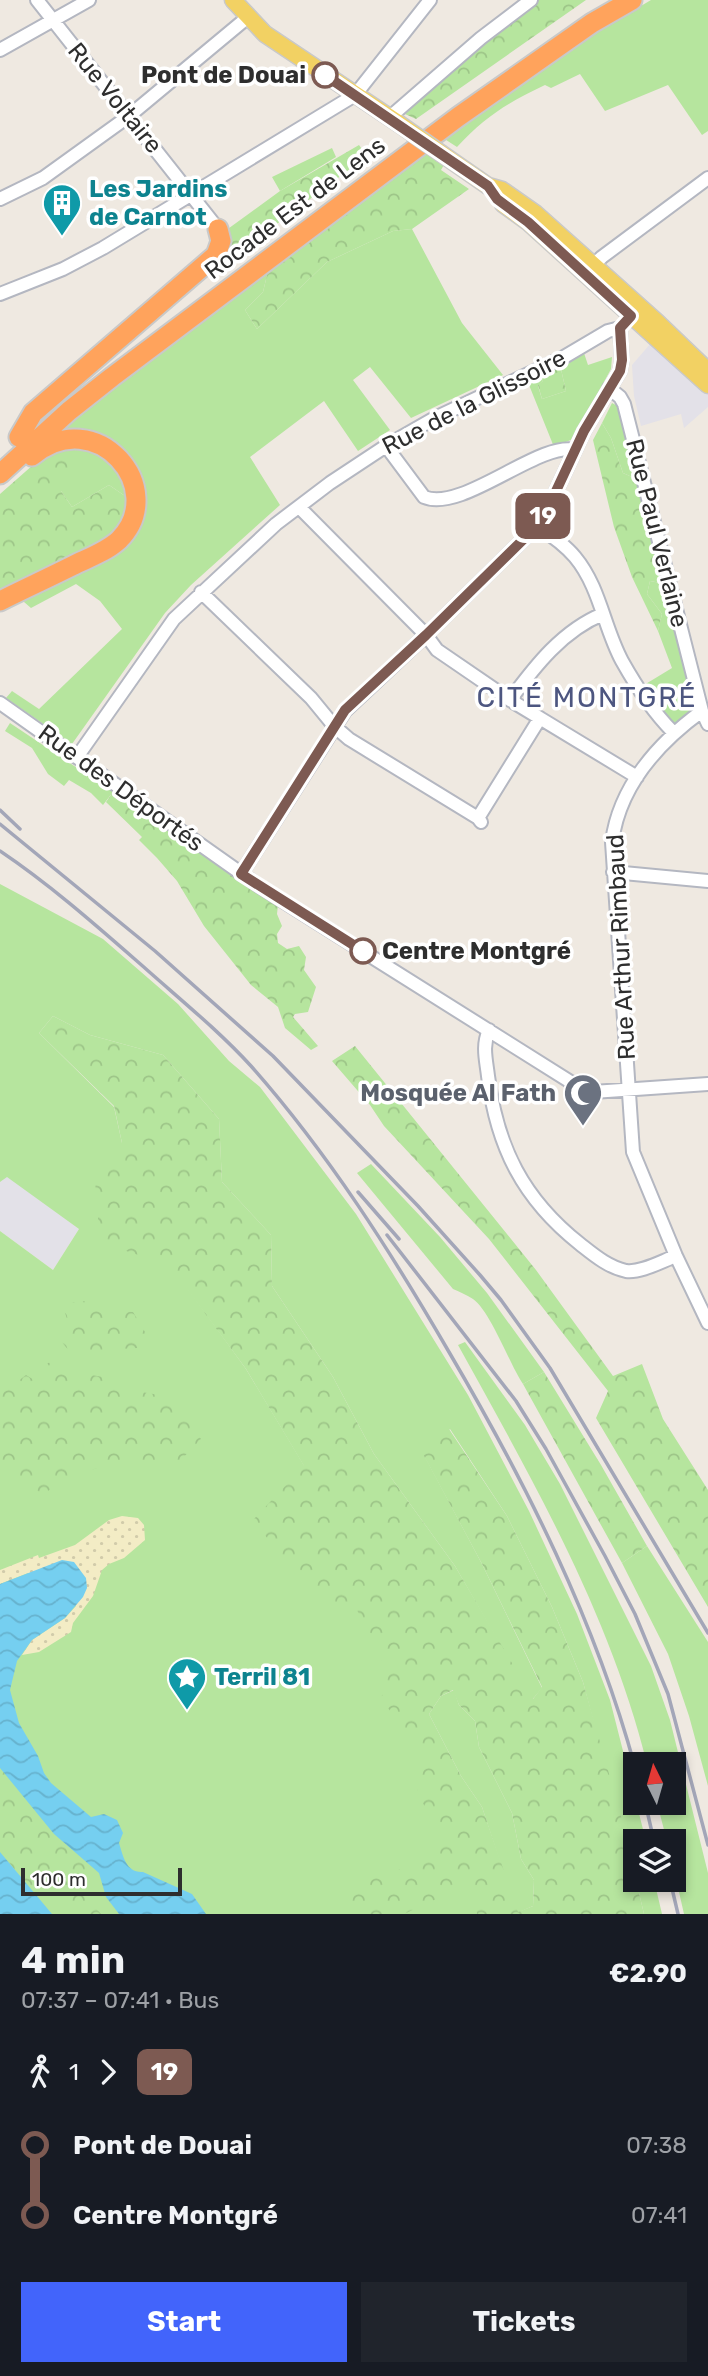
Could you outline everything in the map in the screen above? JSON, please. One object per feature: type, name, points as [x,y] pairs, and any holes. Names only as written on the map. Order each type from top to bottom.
[{"type":"highway","name":"Rocade Est de Lens","points":[[0,455],[86,381],[421,128],[505,67],[606,0]]},
{"type":"highway","name":"Rocade Est de Lens","points":[[0,474],[61,418],[112,377],[401,158],[592,23],[632,0]]},
{"type":"highway","points":[[19,438],[33,413],[216,254],[221,241],[218,229]]},
{"type":"highway","points":[[0,480],[9,477],[48,445],[58,441],[84,439],[109,449],[122,461],[129,472],[135,500],[129,524],[117,541],[106,550],[0,601]]},
{"type":"main road","points":[[233,0],[265,34],[488,186],[497,199],[523,211],[589,269],[630,317],[708,386]]},
{"type":"main road","points":[[630,317],[708,371]]},
{"type":"street","name":"Rue Voltaire","points":[[37,0],[218,229]]},
{"type":"street","points":[[0,50],[89,0]]},
{"type":"street","points":[[0,294],[73,264],[355,95],[430,0]]},
{"type":"street","points":[[394,120],[481,38],[531,0]]},
{"type":"street","points":[[0,200],[43,178],[129,116],[248,17]]},
{"type":"street","points":[[589,269],[708,178]]},
{"type":"street","points":[[241,874],[345,710],[537,526],[575,450],[617,376],[630,317]]},
{"type":"street","name":"Rue de la Glissoire","points":[[77,757],[174,619],[276,524],[387,446],[435,418],[564,357],[630,317]]},
{"type":"street","name":"Rue Paul Verlaine","points":[[609,388],[624,404],[702,711],[708,724]]},
{"type":"street","points":[[387,446],[425,497],[433,501],[442,501],[467,491],[550,454],[567,448],[575,450]]},
{"type":"street","points":[[299,507],[438,650],[510,700],[637,777]]},
{"type":"street","points":[[537,526],[576,558],[593,584],[622,661],[658,718],[673,732]]},
{"type":"street","points":[[201,592],[311,698],[334,726],[375,756],[480,820],[540,718]]},
{"type":"street","points":[[510,700],[546,654],[569,634],[603,614]]},
{"type":"street","name":"Rue des Déportés","points":[[0,703],[241,874],[577,1086],[593,1092],[708,1084]]},
{"type":"street","name":"Rue Arthur Rimbaud","points":[[702,711],[673,732],[637,777],[620,807],[612,842],[633,1152],[676,1256],[708,1323]]},
{"type":"street","points":[[613,872],[708,881]]},
{"type":"street","points":[[489,1030],[484,1042],[498,1132],[513,1166],[536,1200],[564,1231],[598,1258],[619,1269],[630,1272],[676,1256]]},
{"type":"shaded area","points":[[651,343],[708,395],[708,407],[684,428],[681,414],[641,426],[634,396],[632,365]]},
{"type":"shaded area","points":[[7,1176],[79,1229],[53,1270],[0,1231],[0,1182]]},
{"type":"green space","points":[[539,0],[586,0],[416,119],[405,114],[483,42]]},
{"type":"green space","points":[[651,0],[708,0],[708,131],[702,135],[668,85],[605,111],[580,74],[551,88],[545,85],[508,105],[477,127],[457,147],[443,138],[597,32]]},
{"type":"green space","points":[[359,145],[367,156],[229,260],[224,254],[225,231],[280,191]]},
{"type":"green space","points":[[332,148],[336,157],[280,191],[272,177]]},
{"type":"green space","points":[[427,151],[445,163],[441,170],[469,189],[412,229],[393,231],[327,262],[257,329],[245,310],[263,292],[268,271]]},
{"type":"green space","points":[[412,229],[462,323],[503,375],[411,418],[370,367],[353,380],[390,430],[358,451],[324,401],[250,457],[280,505],[191,585],[165,613],[72,744],[6,698],[12,691],[39,709],[122,629],[100,601],[76,584],[31,608],[17,596],[120,545],[131,466],[64,435],[61,431],[79,414],[268,271],[263,292],[245,310],[257,329],[327,262],[393,231]]},
{"type":"green space","points":[[584,353],[588,365],[612,357],[611,369],[573,439],[554,447],[527,380],[540,374],[543,381],[538,386],[542,399],[566,391],[560,365]]},
{"type":"green space","points":[[560,365],[566,391],[542,399],[538,385],[543,381],[540,374]]},
{"type":"green space","points":[[612,403],[623,409],[641,481],[623,473],[611,438],[602,423]]},
{"type":"green space","points":[[602,423],[611,438],[623,473],[641,481],[666,584],[650,581],[647,594],[662,614],[658,631],[632,577],[614,527],[593,440]]},
{"type":"green space","points":[[67,447],[92,449],[120,472],[128,498],[109,485],[72,507],[61,491],[54,450]]},
{"type":"green space","points":[[54,450],[66,454],[74,472],[61,491],[72,507],[109,485],[128,498],[127,516],[113,537],[0,595],[0,494],[42,457]]},
{"type":"green space","points":[[650,581],[666,584],[695,701],[687,716],[673,726],[644,685],[672,668],[658,631],[662,614],[647,594]]},
{"type":"green space","points":[[10,723],[113,792],[103,805],[91,793],[69,780],[64,786],[48,774],[32,748],[5,731]]},
{"type":"green space","points":[[113,792],[278,905],[277,914],[282,926],[277,934],[278,943],[287,949],[299,946],[306,957],[304,970],[316,987],[308,1012],[295,1014],[293,1017],[318,1046],[311,1050],[285,1028],[278,1007],[251,985],[204,926],[177,881],[139,840],[142,837],[106,802]]},
{"type":"green space","points":[[0,884],[103,939],[178,1004],[229,1061],[260,1087],[356,1214],[468,1395],[529,1511],[577,1614],[610,1700],[623,1752],[623,1815],[639,1815],[643,1829],[623,1829],[623,1832],[583,1682],[552,1607],[507,1516],[450,1429],[424,1455],[482,1564],[542,1688],[532,1700],[455,1566],[374,1454],[333,1377],[272,1286],[271,1235],[222,1182],[219,1119],[163,1055],[90,1035],[53,1016],[39,1033],[114,1107],[151,1238],[246,1369],[329,1507],[508,1914],[0,1914],[0,1231],[53,1270],[79,1229],[7,1177],[0,1182]]},
{"type":"green space","points":[[53,1016],[90,1035],[163,1055],[219,1119],[222,1182],[271,1235],[272,1286],[333,1377],[374,1454],[455,1566],[533,1699],[542,1687],[482,1564],[423,1454],[449,1429],[507,1516],[552,1607],[583,1682],[624,1829],[623,1892],[639,1892],[644,1914],[477,1914],[475,1888],[434,1900],[404,1914],[348,1912],[354,1881],[390,1875],[437,1846],[435,1822],[417,1794],[424,1755],[381,1699],[388,1673],[357,1610],[324,1610],[253,1520],[304,1466],[246,1369],[176,1274],[138,1255],[100,1242],[95,1181],[122,1143],[114,1106],[39,1033]],"holes":[[[453,1690],[459,1705],[475,1721],[479,1747],[512,1813],[521,1859],[534,1880],[533,1906],[518,1912],[482,1807],[461,1776],[429,1714],[441,1696]]]},
{"type":"green space","points":[[355,1046],[536,1270],[613,1376],[642,1364],[663,1419],[708,1490],[708,1607],[596,1418],[608,1391],[489,1239],[384,1126],[370,1105],[332,1061]]},
{"type":"green space","points":[[371,1164],[440,1237],[487,1293],[544,1372],[523,1384],[480,1306],[453,1289],[357,1173]]},
{"type":"green space","points":[[87,1301],[98,1309],[133,1312],[154,1347],[70,1352],[61,1341],[67,1319],[62,1303]]},
{"type":"green space","points":[[465,1342],[525,1425],[560,1484],[651,1666],[678,1752],[644,1752],[612,1654],[566,1548],[458,1345]]},
{"type":"green space","points":[[65,1362],[81,1373],[108,1378],[130,1390],[159,1395],[180,1410],[201,1439],[178,1463],[144,1461],[108,1465],[74,1477],[44,1494],[0,1474],[0,1383],[13,1385],[26,1375],[42,1385],[50,1378],[47,1363]]},
{"type":"green space","points":[[544,1372],[647,1546],[622,1563],[523,1384]]},
{"type":"green space","points":[[647,1546],[708,1642],[708,1786],[689,1716],[668,1654],[622,1563]]},
{"type":"green space","points":[[454,1690],[459,1705],[475,1721],[479,1747],[512,1813],[521,1859],[534,1880],[533,1906],[517,1913],[482,1807],[461,1776],[429,1714],[441,1696]]},
{"type":"green space","points":[[0,1768],[54,1834],[99,1874],[80,1879],[75,1886],[101,1914],[73,1914],[59,1897],[32,1890],[0,1852]]},
{"type":"green space","points":[[686,1784],[708,1873],[708,1914],[684,1914],[679,1892],[686,1892],[686,1829],[664,1829],[660,1815],[686,1815]]},
{"type":"green space","points":[[639,1892],[657,1892],[662,1914],[644,1914]]},
{"type":"sand","points":[[122,1516],[138,1518],[144,1525],[145,1540],[124,1558],[102,1570],[93,1596],[73,1623],[71,1632],[39,1652],[22,1655],[32,1640],[65,1618],[76,1606],[28,1573],[0,1584],[0,1570],[38,1555],[39,1558],[75,1545],[109,1520]]},
{"type":"water","points":[[62,1560],[74,1562],[86,1578],[87,1588],[65,1618],[32,1640],[17,1661],[10,1690],[19,1723],[51,1783],[91,1817],[104,1814],[117,1820],[123,1833],[119,1843],[129,1867],[192,1894],[206,1914],[119,1914],[106,1897],[99,1873],[54,1834],[0,1768],[0,1584]]},
{"type":"water","points":[[0,1852],[52,1914],[0,1914]]},
{"type":"railway","points":[[0,810],[20,829]]},
{"type":"railway","points":[[0,824],[155,951],[273,1056],[418,1206],[480,1275],[550,1368],[708,1633]]},
{"type":"railway","points":[[0,851],[75,908],[226,1041],[279,1099],[332,1168],[404,1277],[505,1451],[579,1606],[619,1712],[631,1752]]},
{"type":"railway","points":[[358,1192],[399,1239]]},
{"type":"railway","points":[[387,1235],[516,1401],[546,1449],[605,1556],[635,1614],[668,1694],[708,1845]]},
{"type":"railway","points":[[648,1815],[651,1829]]},
{"type":"railway","points":[[673,1892],[678,1914]]},
{"type":"bus line","name":"19","points":[[325,75],[488,186],[497,199],[528,222],[631,316],[620,328],[620,371],[584,431],[537,526],[345,710],[241,874],[363,951]]},
{"type":"place","name":"Pont de Douai","points":[[325,75]]},
{"type":"place","name":"Les Jardins de Carnot","points":[[62,237]]},
{"type":"place","name":"Centre Montgré","points":[[363,951]]},
{"type":"place","name":"Mosquée Al Fath","points":[[583,1127]]},
{"type":"place","name":"Terril 81","points":[[187,1711]]},
{"type":"district","name":"CITÉ MONTGRÉ","points":[[587,697]]}]
